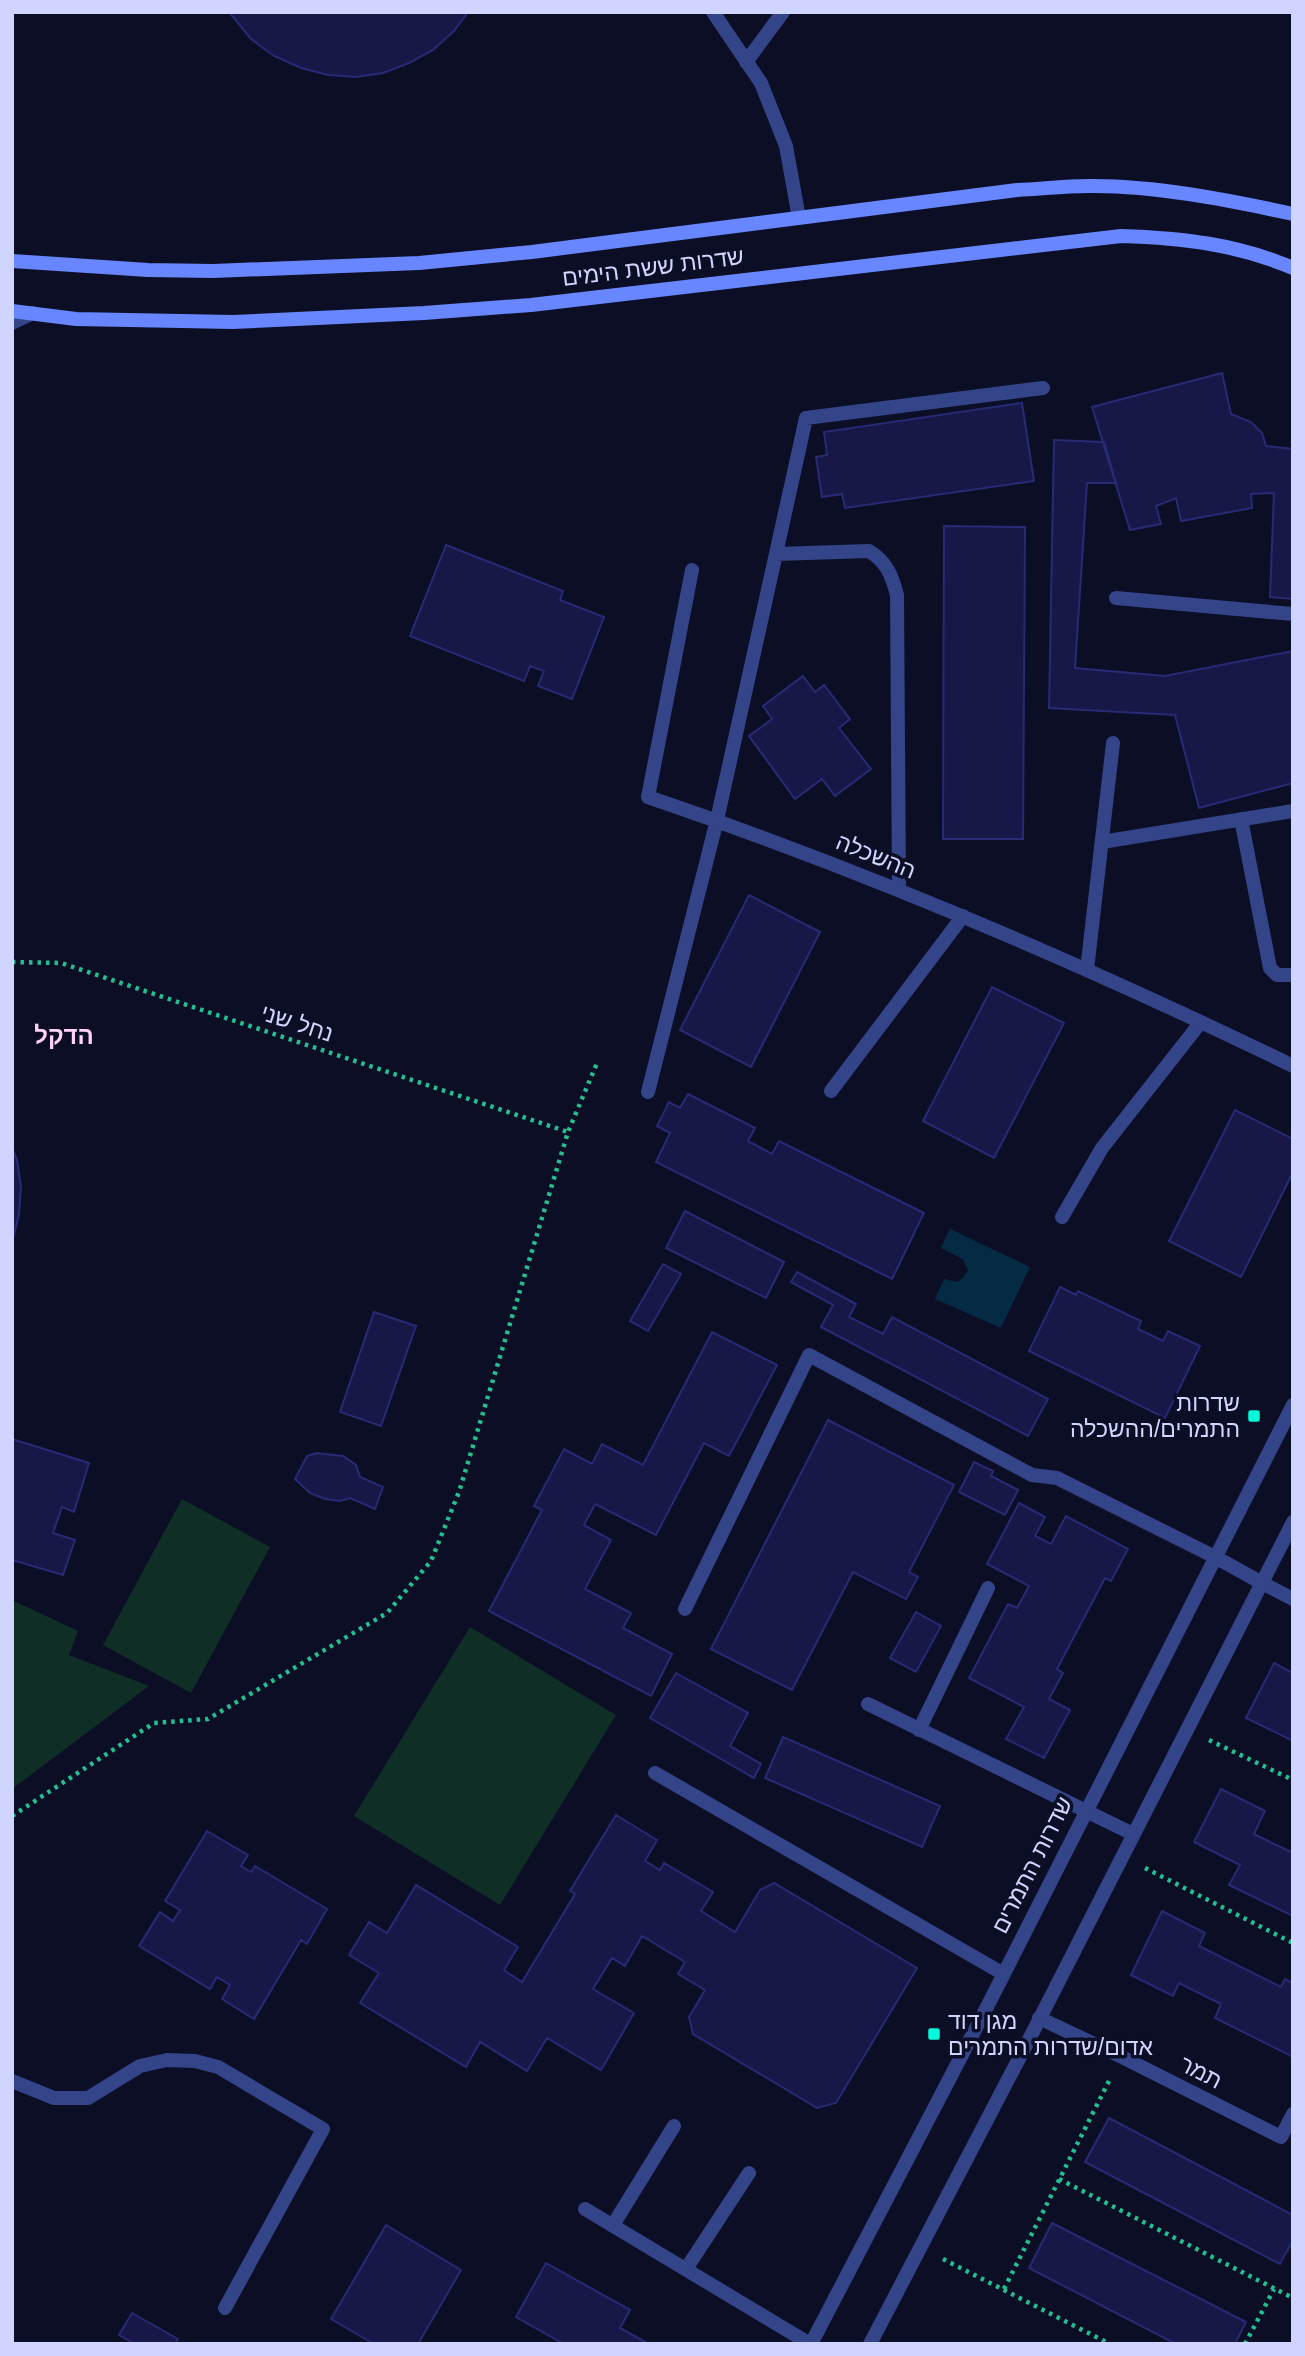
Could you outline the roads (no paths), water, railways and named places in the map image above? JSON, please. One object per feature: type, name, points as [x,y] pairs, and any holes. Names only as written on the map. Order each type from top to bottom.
[{"type":"main road","name":"שדרות ששת הימים","points":[[12,261],[148,270],[214,271],[418,263],[532,252],[1017,190],[1090,186],[1229,201],[1293,214]]},
{"type":"main road","name":"שדרות ששת הימים","points":[[12,310],[76,319],[233,322],[437,312],[531,305],[1121,236],[1205,241],[1262,255],[1293,268]]},
{"type":"street","points":[[713,12],[761,83],[786,146],[799,218]]},
{"type":"street","points":[[746,62],[783,12]]},
{"type":"street","points":[[12,323],[33,313]]},
{"type":"street","points":[[648,1092],[717,820],[806,418],[1043,388]]},
{"type":"street","points":[[776,554],[869,551],[879,557],[891,572],[897,595],[899,889]]},
{"type":"street","name":"ההשכלה","points":[[692,570],[648,797],[717,820],[899,889],[1087,970],[1293,1066]]},
{"type":"street","points":[[1116,598],[1293,614]]},
{"type":"street","points":[[1087,970],[1113,743]]},
{"type":"street","points":[[1102,842],[1293,811]]},
{"type":"street","points":[[1241,819],[1270,968],[1278,975],[1293,975]]},
{"type":"street","points":[[831,1091],[963,916]]},
{"type":"street","points":[[1062,1217],[1102,1148],[1202,1022]]},
{"type":"street","points":[[685,1609],[809,1355],[1032,1475],[1058,1478],[1293,1599]]},
{"type":"street","name":"שדרות התמרים","points":[[811,2344],[1293,1405]]},
{"type":"street","points":[[870,2344],[1293,1522]]},
{"type":"street","points":[[919,1730],[988,1588]]},
{"type":"street","points":[[868,1704],[1133,1835]]},
{"type":"street","points":[[655,1773],[1002,1973]]},
{"type":"street","name":"תמר","points":[[1039,2018],[1281,2137],[1293,2114]]},
{"type":"street","points":[[12,2081],[54,2098],[88,2098],[140,2066],[167,2060],[195,2061],[218,2067],[323,2129],[225,2308]]},
{"type":"street","points":[[613,2225],[674,2126]]},
{"type":"street","points":[[686,2269],[749,2173]]},
{"type":"street","points":[[586,2208],[811,2344]]},
{"type":"water","points":[[950,1229],[1030,1267],[1001,1328],[935,1299],[944,1279],[957,1282],[968,1270],[963,1259],[941,1248]]},
{"type":"place","name":"שדרות התמרים/ההשכלה","points":[[1254,1416]]},
{"type":"place","name":"מגן דוד אדום/שדרות התמרים","points":[[934,2034]]},
{"type":"district","name":"הדקל","points":[[64,1035]]}]
